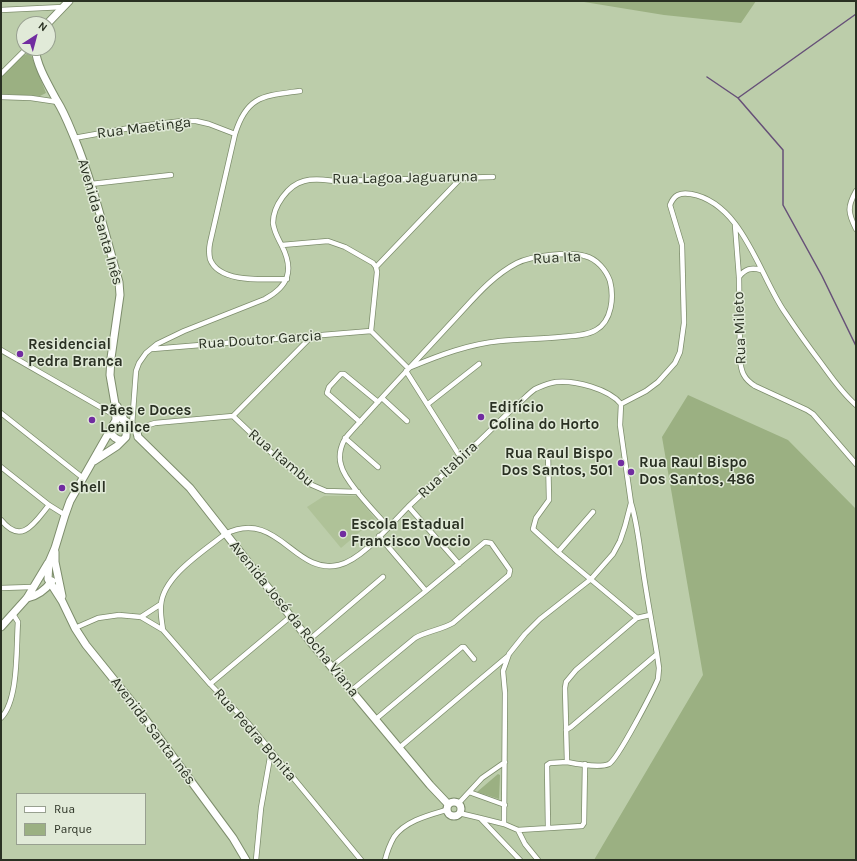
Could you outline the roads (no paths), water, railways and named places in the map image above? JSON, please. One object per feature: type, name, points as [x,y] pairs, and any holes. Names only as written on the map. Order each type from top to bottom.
[{"type":"main road","points":[[55,16],[69,1]]},
{"type":"main road","name":"Avenida Santa Inês","points":[[37,56],[43,73],[74,138],[91,184],[120,282],[111,380],[115,404],[120,411],[120,418],[127,428],[124,438]]},
{"type":"main road","points":[[27,598],[48,588],[51,580],[52,562],[55,548],[70,501],[116,420],[120,418],[134,427],[138,437],[119,440],[115,438],[110,431]]},
{"type":"main road","name":"Avenida José da Rocha Viana","points":[[138,437],[190,488],[308,640],[352,690],[447,807]]},
{"type":"main road","points":[[93,462],[117,446],[124,438]]},
{"type":"main road","points":[[1,627],[27,598],[32,587],[52,562]]},
{"type":"main road","name":"Avenida Santa Inês","points":[[52,562],[60,585],[62,601]]},
{"type":"main road","points":[[32,587],[51,580],[60,585]]},
{"type":"main road","name":"Avenida Santa Inês","points":[[51,580],[75,628],[91,652],[140,712],[233,838],[246,860]]},
{"type":"main road","points":[[452,802],[458,804],[461,808],[459,814],[452,816],[448,814],[447,807],[452,802]]},
{"type":"street","points":[[1,10],[63,7]]},
{"type":"street","points":[[1,74],[19,56]]},
{"type":"street","points":[[287,280],[239,278],[224,274],[214,265],[210,258],[210,243],[235,134],[244,113],[253,103],[261,98],[300,91]]},
{"type":"street","points":[[1,97],[31,98],[58,102]]},
{"type":"street","name":"Rua Maetinga","points":[[74,138],[141,126],[182,121],[196,121],[209,124],[235,134]]},
{"type":"street","points":[[91,184],[171,175]]},
{"type":"street","points":[[461,458],[408,369],[370,331],[376,267],[462,177]]},
{"type":"street","name":"Rua Lagoa Jaguaruna","points":[[287,280],[289,263],[282,245],[275,233],[273,222],[279,202],[294,186],[303,181],[318,179],[335,181],[493,177]]},
{"type":"street","points":[[856,191],[849,208],[850,217],[856,229]]},
{"type":"street","points":[[548,828],[547,765],[550,763],[567,762],[585,764],[611,763],[658,679],[659,668],[657,654],[637,526],[631,503],[620,425],[621,404],[646,391],[658,382],[675,363],[680,352],[684,323],[682,245],[670,205],[676,195],[680,193],[693,194],[713,203],[735,224],[746,239],[775,296],[797,330],[831,377],[856,405]]},
{"type":"street","name":"Rua Mileto","points":[[735,224],[739,277],[740,359],[741,369],[744,376],[748,382],[755,386],[813,414],[856,464]]},
{"type":"street","points":[[282,245],[328,241],[345,247],[373,263],[376,267]]},
{"type":"street","name":"Rua Ita","points":[[388,527],[358,492],[346,476],[340,464],[341,446],[345,438],[360,422],[408,369],[478,293],[509,268],[519,262],[539,256],[578,254],[590,257],[602,267],[609,278],[611,289],[611,307],[606,320],[597,330],[581,335],[500,341],[471,346],[457,349],[408,369]]},
{"type":"street","name":"Rua Mileto","points":[[739,277],[748,269],[756,268],[761,270]]},
{"type":"street","points":[[287,280],[280,290],[265,299],[184,331],[166,339],[150,349],[139,363],[136,371],[134,427],[159,422],[233,416],[311,336]]},
{"type":"street","name":"Rua Doutor Garcia","points":[[150,349],[370,331]]},
{"type":"street","points":[[1,350],[120,418]]},
{"type":"street","points":[[428,404],[479,364]]},
{"type":"street","points":[[360,422],[327,393],[329,387],[341,374],[344,374],[378,402]]},
{"type":"street","name":"Rua Itabira","points":[[225,534],[241,528],[265,530],[306,560],[316,564],[330,566],[339,565],[350,561],[379,536],[532,391],[543,385],[556,382],[571,382],[607,393],[616,398],[621,404]]},
{"type":"street","points":[[382,398],[407,421]]},
{"type":"street","points":[[1,413],[82,478]]},
{"type":"street","name":"Rua Itambu","points":[[233,416],[277,458],[312,485],[326,491],[358,492]]},
{"type":"street","points":[[345,438],[378,467]]},
{"type":"street","points":[[548,452],[550,497],[548,503],[536,518],[533,529],[636,618]]},
{"type":"street","points":[[1,467],[49,505],[65,515]]},
{"type":"street","points":[[399,748],[509,654],[525,634],[540,619],[591,579],[612,554],[620,541],[626,526],[631,503]]},
{"type":"street","points":[[1,520],[10,529],[20,532],[32,525],[49,505]]},
{"type":"street","points":[[408,507],[459,564]]},
{"type":"street","points":[[558,552],[593,512]]},
{"type":"street","points":[[163,630],[161,604],[168,585],[173,577],[225,534]]},
{"type":"street","points":[[379,536],[426,591]]},
{"type":"street","points":[[332,667],[485,542],[487,541],[491,543],[510,570],[508,576],[459,619],[443,629],[425,633],[415,638],[352,690]]},
{"type":"street","points":[[308,640],[383,577]]},
{"type":"street","points":[[1,588],[32,587]]},
{"type":"street","points":[[75,628],[89,621],[119,614],[141,617],[161,604]]},
{"type":"street","points":[[1,718],[8,709],[14,687],[18,622],[13,614]]},
{"type":"street","points":[[567,762],[566,682],[576,670],[636,618],[650,615]]},
{"type":"street","name":"Rua Pedra Bonita","points":[[141,617],[163,630],[210,684],[248,723],[361,860]]},
{"type":"street","points":[[210,684],[290,617]]},
{"type":"street","points":[[376,719],[462,647],[464,647],[474,659]]},
{"type":"street","points":[[504,824],[505,693],[503,671],[509,654]]},
{"type":"street","points":[[566,730],[657,654]]},
{"type":"street","points":[[256,860],[261,808],[271,752]]},
{"type":"street","points":[[458,804],[482,778],[505,762]]},
{"type":"street","points":[[459,814],[504,824],[518,830],[580,827],[584,823],[585,764]]},
{"type":"street","points":[[469,792],[505,805]]},
{"type":"street","points":[[385,860],[394,838],[402,829],[414,821],[447,807]]},
{"type":"street","points":[[480,818],[520,860]]},
{"type":"street","points":[[518,830],[525,844],[538,860]]},
{"type":"waterway","points":[[738,98],[856,14]]},
{"type":"waterway","points":[[707,77],[738,98],[783,150],[783,205],[822,276],[856,346]]},
{"type":"place","name":"Residencial Pedra Branca","points":[[20,354]]},
{"type":"place","name":"Edifício Colina do Horto","points":[[481,417]]},
{"type":"place","name":"Pães e Doces Lenilce","points":[[92,420]]},
{"type":"place","name":"Rua Raul Bispo Dos Santos, 501","points":[[621,463]]},
{"type":"place","name":"Rua Raul Bispo Dos Santos, 486","points":[[631,472]]},
{"type":"place","name":"Shell","points":[[62,488]]},
{"type":"place","name":"Escola Estadual Francisco Voccio","points":[[343,534]]}]
